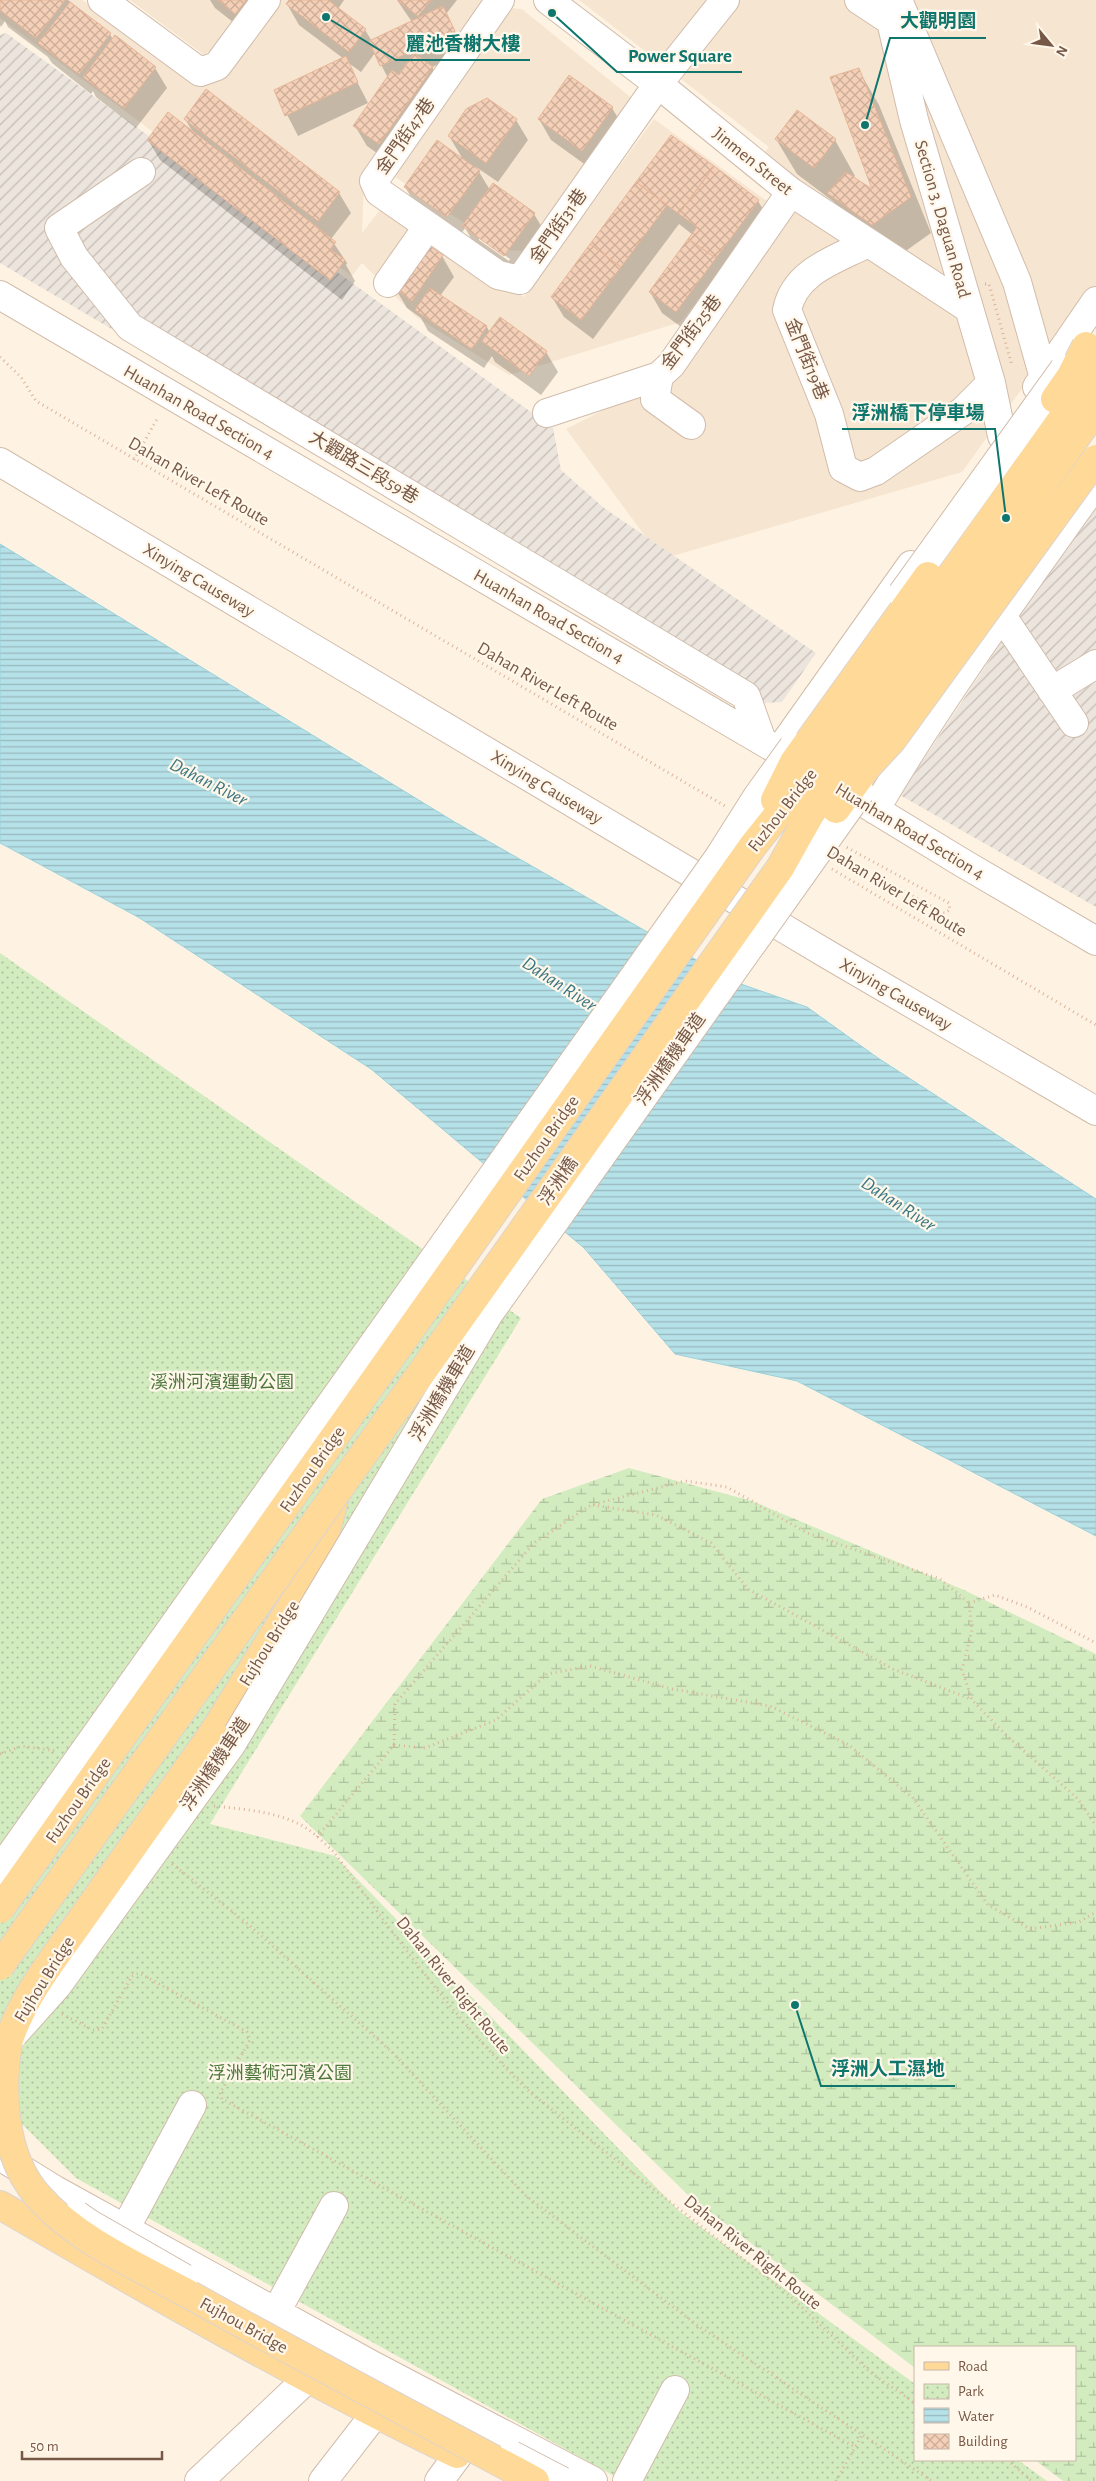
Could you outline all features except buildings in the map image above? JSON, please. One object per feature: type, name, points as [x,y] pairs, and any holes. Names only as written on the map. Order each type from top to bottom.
[{"type":"main road","points":[[752,847],[794,762],[1071,376],[1091,339]]},
{"type":"main road","name":"Fuzhou Bridge","points":[[0,1909],[752,847],[811,773],[1096,371]]},
{"type":"main road","name":"Fuzhou Bridge","points":[[780,868],[812,810],[1096,409]]},
{"type":"main road","points":[[780,868],[827,822],[867,767],[892,740],[1096,459]]},
{"type":"main road","name":"浮洲橋","points":[[336,1494],[780,868]]},
{"type":"main road","name":"Fuzhou Bridge","points":[[0,1966],[336,1494]]},
{"type":"main road","name":"Fujhou Bridge","points":[[336,1494],[317,1564],[312,1573],[214,1732],[43,1975],[17,2018],[7,2045],[2,2071],[3,2118],[7,2134],[26,2178],[37,2195],[80,2233],[296,2354],[535,2481]]},
{"type":"main road","points":[[0,2205],[308,2378],[375,2414],[459,2454],[510,2481]]},
{"type":"street","points":[[102,0],[200,72],[217,66],[266,0]]},
{"type":"street","name":"金門街47巷","points":[[428,226],[379,192],[374,181],[500,0]]},
{"type":"street","name":"Jinmen Street","points":[[548,0],[658,84],[791,192],[968,308]]},
{"type":"street","points":[[658,84],[725,0]]},
{"type":"street","points":[[859,0],[891,7]]},
{"type":"street","name":"Section 3, Daguan Road","points":[[891,7],[916,40],[959,147],[1017,282],[1044,378],[1058,408],[1096,465]]},
{"type":"street","name":"Section 3, Daguan Road","points":[[891,7],[914,120],[991,383],[1002,436]]},
{"type":"street","name":"金門街31巷","points":[[428,226],[498,275],[520,280],[658,84]]},
{"type":"street","points":[[927,165],[933,152],[942,144],[951,142],[959,147]]},
{"type":"street","name":"大觀路三段59巷","points":[[141,172],[59,228],[74,257],[130,327],[746,696],[770,746]]},
{"type":"street","name":"金門街25巷","points":[[547,413],[659,376],[671,365],[791,192]]},
{"type":"street","points":[[388,283],[428,226]]},
{"type":"street","name":"金門街19巷","points":[[868,243],[806,275],[790,296],[787,310],[829,414],[843,468],[860,477],[876,471],[963,411],[991,383]]},
{"type":"street","name":"Huanhan Road Section 4","points":[[0,295],[770,746],[1096,941]]},
{"type":"street","points":[[770,746],[871,621],[1044,378],[1096,300]]},
{"type":"street","points":[[0,1870],[719,857],[763,789],[1062,370],[1091,339]]},
{"type":"street","points":[[659,376],[655,399],[691,425]]},
{"type":"street","name":"Xinying Causeway","points":[[0,462],[832,957],[1096,1111]]},
{"type":"street","points":[[875,810],[895,775],[962,675],[1096,483]]},
{"type":"street","points":[[1002,616],[1074,723]]},
{"type":"street","points":[[871,621],[876,647],[920,674],[948,690],[962,675]]},
{"type":"street","points":[[1052,690],[1096,664]]},
{"type":"street","name":"浮洲橋機車道","points":[[0,2050],[57,1986],[231,1745],[283,1654],[329,1581],[488,1315],[875,772],[892,740]]},
{"type":"street","points":[[283,1654],[261,1681],[222,1740],[51,1981],[26,2025],[17,2053],[12,2083],[14,2116],[21,2144],[37,2173],[58,2200],[90,2224],[302,2344],[562,2481]]},
{"type":"street","points":[[125,2229],[192,2105]]},
{"type":"street","points":[[0,2156],[125,2229],[370,2364],[593,2481]]},
{"type":"street","points":[[276,2312],[334,2206]]},
{"type":"street","points":[[199,2481],[308,2378]]},
{"type":"street","points":[[626,2481],[675,2390]]},
{"type":"street","points":[[323,2481],[375,2414]]},
{"type":"street","points":[[439,2481],[459,2454]]},
{"type":"path","name":"Dahan River Left Route","points":[[0,356],[22,377],[36,401],[729,808]]},
{"type":"path","points":[[134,460],[157,419]]},
{"type":"path","points":[[834,870],[842,857],[944,913],[950,910],[949,904],[843,846]]},
{"type":"path","name":"Dahan River Left Route","points":[[826,865],[1096,1025]]},
{"type":"path","points":[[318,1837],[394,1745],[395,1704],[534,1543],[591,1505],[685,1481],[727,1487],[807,1533],[940,1579],[969,1603],[972,1630],[962,1670],[972,1700]]},
{"type":"path","points":[[591,1505],[656,1515],[711,1543],[748,1589],[893,1669],[972,1700],[1007,1736],[1078,1799],[1096,1826]]},
{"type":"path","points":[[969,1603],[995,1595],[1027,1607],[1096,1643]]},
{"type":"path","points":[[394,1745],[425,1748],[496,1720],[547,1674],[590,1666],[672,1689],[770,1706],[849,1745],[913,1798],[988,1906],[1030,1930],[1079,1922],[1096,1912]]},
{"type":"path","points":[[0,1754],[22,1746],[42,1747],[63,1753]]},
{"type":"path","name":"Dahan River Right Route","points":[[213,1805],[270,1813],[299,1823],[318,1837],[334,1852],[464,2024],[496,2061],[532,2094],[788,2295],[870,2373],[914,2403]]},
{"type":"path","points":[[170,1863],[248,1924],[393,2052],[525,2194],[697,2325],[932,2481]]},
{"type":"path","points":[[59,2012],[93,2030],[102,2029],[132,1976],[139,1973],[147,1977],[247,2032],[250,2040],[220,2093],[222,2099],[855,2447]]},
{"type":"path","points":[[836,2481],[862,2436]]},
{"type":"path","points":[[1008,2461],[1032,2481]]},
{"type":"shaded area","points":[[0,0],[82,0],[189,78],[275,8],[281,0],[491,0],[364,182],[362,233],[383,206],[457,259],[524,297],[654,119],[771,204],[681,322],[509,375],[416,317],[362,263],[352,276],[149,129],[0,18]]},
{"type":"shaded area","points":[[130,0],[254,0],[225,39],[204,55]]},
{"type":"shaded area","points":[[579,0],[1096,0],[1096,286],[962,472],[662,559],[566,429],[683,370],[806,189],[763,154],[769,147]]},
{"type":"shaded area","points":[[507,8],[522,9],[634,100],[526,251],[505,250],[392,175]]},
{"type":"shaded area","points":[[6,33],[553,428],[561,470],[604,508],[816,653],[782,702],[745,704],[0,263],[0,35]]},
{"type":"shaded area","points":[[1096,505],[1096,907],[900,795],[1072,536]]},
{"type":"green space","points":[[0,953],[521,1318],[210,1824],[335,1856],[680,2212],[914,2383],[914,2461],[1019,2461],[1047,2481],[623,2481],[76,2178],[24,2126],[0,2112]]},
{"type":"green space","points":[[629,1468],[752,1501],[964,1590],[1096,1654],[1096,2481],[1063,2481],[1036,2461],[1076,2461],[1076,2346],[914,2346],[914,2367],[688,2195],[300,1816],[542,1499]]},
{"type":"water","name":"Dahan River","points":[[0,544],[453,821],[735,982],[807,1007],[878,1058],[1096,1199],[1096,1536],[797,1381],[675,1354],[584,1248],[371,1069],[138,917],[0,843]]},
{"type":"place","name":"Power Square","points":[[552,13]]},
{"type":"place","name":"麗池香榭大樓","points":[[326,17]]},
{"type":"place","name":"大觀明園","points":[[865,125]]},
{"type":"place","name":"浮洲橋下停車場","points":[[1006,518]]},
{"type":"place","name":"浮洲人工濕地","points":[[795,2005]]},
{"type":"park label","name":"溪洲河濱運動公園","points":[[222,1382]]},
{"type":"park label","name":"浮洲藝術河濱公園","points":[[280,2073]]}]
